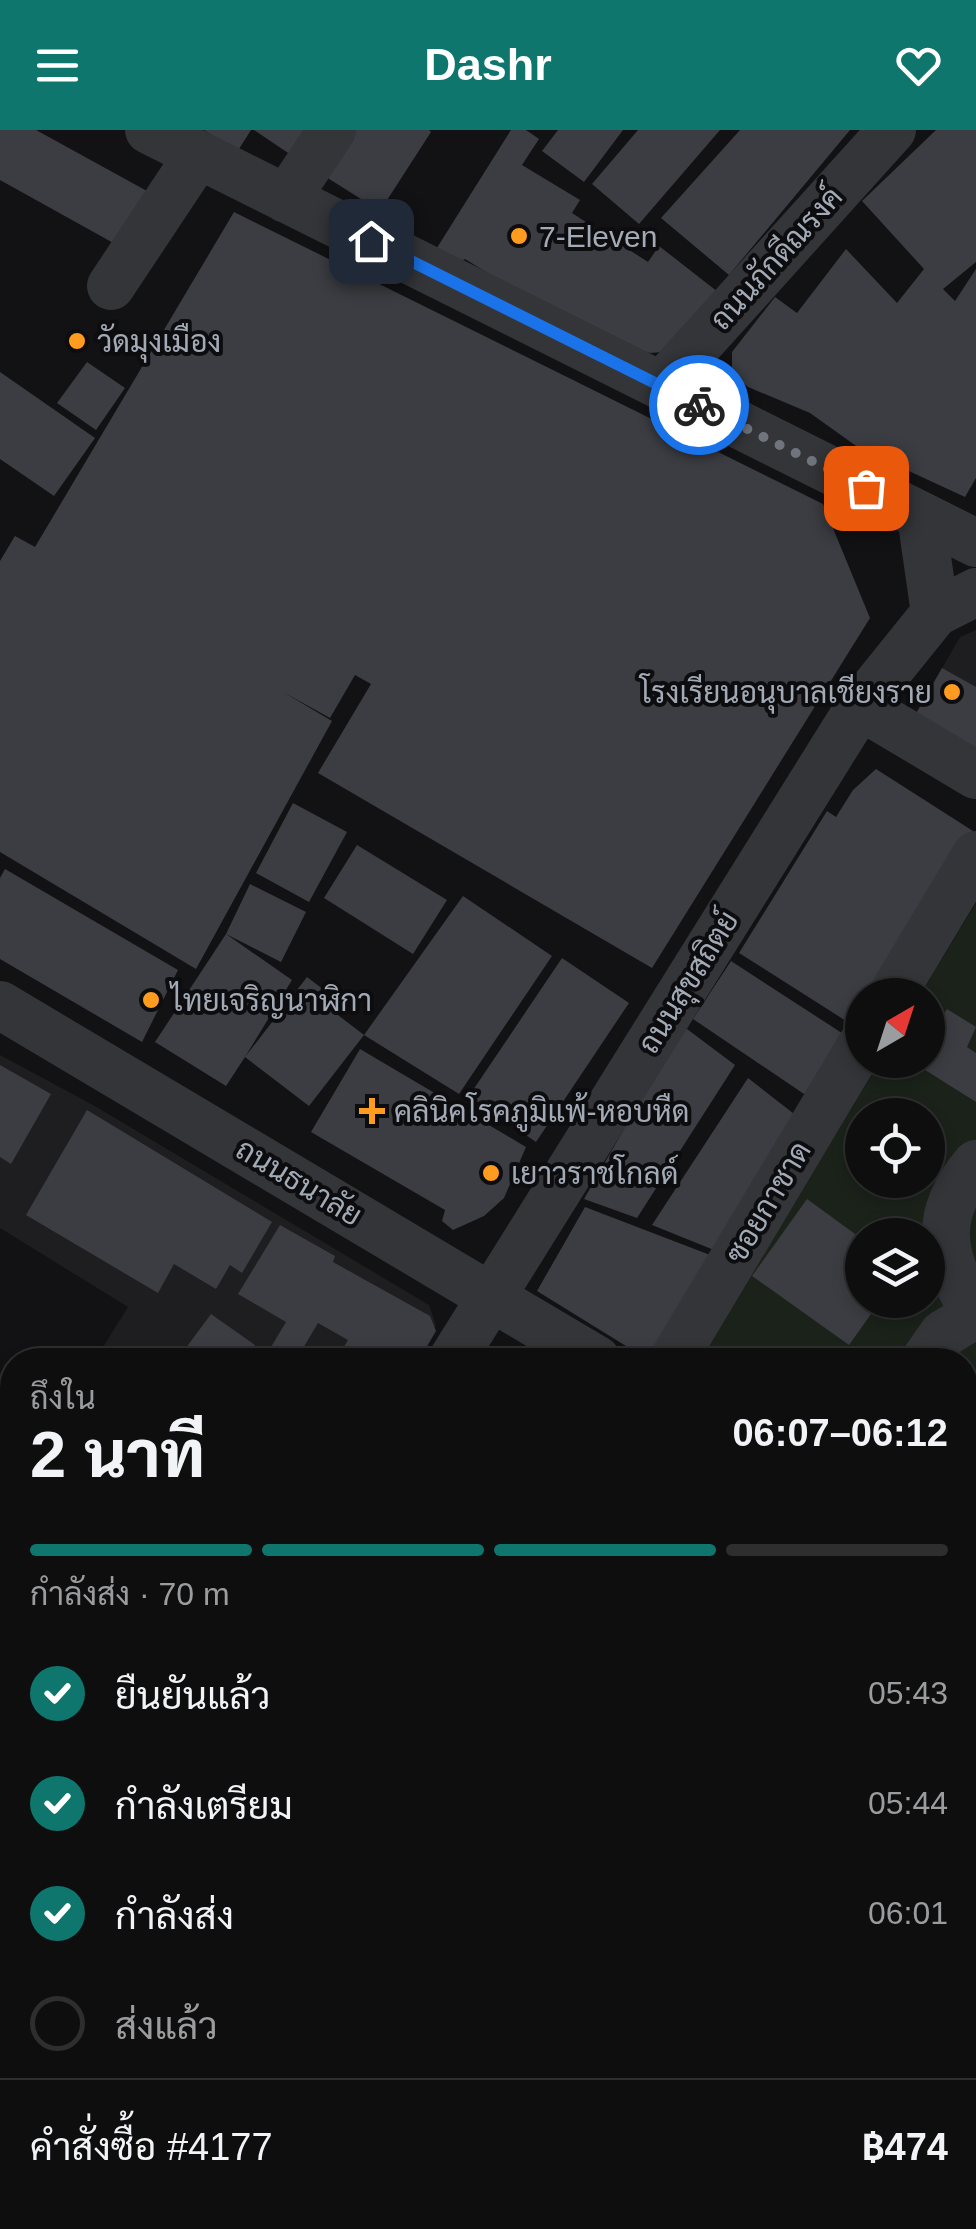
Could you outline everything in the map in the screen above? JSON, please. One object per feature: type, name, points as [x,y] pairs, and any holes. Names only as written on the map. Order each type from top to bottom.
[{"type":"street","points":[[149,130],[976,543]]},
{"type":"street","points":[[286,199],[332,130]]},
{"type":"street","name":"ถนนภักดีณรงค์","points":[[661,386],[892,130]]},
{"type":"street","points":[[111,286],[198,154]]},
{"type":"street","name":"ถนนสุขสถิตย์","points":[[460,1348],[860,706],[955,602],[922,516]]},
{"type":"street","points":[[860,706],[976,775]]},
{"type":"street","points":[[902,978],[976,855]]},
{"type":"street","name":"ถนนธนาลัย","points":[[0,1005],[576,1348]]},
{"type":"street","name":"ซอยกาชาด","points":[[680,1348],[845,1072]]},
{"type":"street","points":[[933,1348],[943,1334],[976,1314],[951,1275],[946,1226],[956,1188],[976,1164]]},
{"type":"shaded area","name":"โรงเรียนอนุบาลเชียงราย","points":[[976,630],[976,753],[914,717],[960,637]]},
{"type":"shaded area","points":[[976,903],[976,1348],[706,1348],[845,1119],[845,1198],[945,1198],[945,1098],[858,1098],[870,1078],[945,1078],[945,978],[930,978]]},
{"type":"shaded area","points":[[0,1055],[93,1105],[429,1305],[436,1325],[424,1348],[102,1348],[128,1307],[0,1228]]},
{"type":"building","points":[[0,130],[36,130],[147,191],[117,245],[0,180]]},
{"type":"building","points":[[204,130],[251,130],[237,152]]},
{"type":"building","points":[[254,130],[321,130],[300,161]]},
{"type":"building","points":[[341,130],[431,132],[380,211],[315,170]]},
{"type":"building","points":[[511,130],[526,130],[539,139],[522,165],[580,200],[572,213],[648,262],[659,246],[718,292],[674,351],[650,353],[590,336],[465,259],[456,264],[435,251]]},
{"type":"building","points":[[558,130],[623,130],[584,182],[542,151]]},
{"type":"building","points":[[638,130],[720,130],[639,224],[592,184]]},
{"type":"building","points":[[740,130],[850,130],[729,275],[661,218]]},
{"type":"building","points":[[936,130],[976,130],[976,262],[943,289],[955,301],[976,269],[976,478],[965,497],[859,448],[810,413],[748,387],[732,374],[732,352],[775,297],[797,313],[846,249],[897,303],[924,269],[862,201]]},
{"type":"building","points":[[234,212],[823,504],[870,618],[652,968],[318,773],[371,684],[355,675],[330,718],[283,692],[332,721],[196,969],[0,852],[0,561],[15,536],[35,547]]},
{"type":"building","points":[[87,362],[125,388],[96,430],[57,403]]},
{"type":"building","points":[[0,372],[95,438],[54,496],[0,459]]},
{"type":"building","name":"โรงเรียนอนุบาลเชียงราย","points":[[942,668],[976,687],[976,753],[914,717]]},
{"type":"building","points":[[876,769],[973,831],[941,891],[885,978],[845,978],[845,1020],[739,953],[827,811],[836,817],[853,790]]},
{"type":"building","points":[[293,803],[347,832],[309,902],[256,873]]},
{"type":"building","points":[[357,845],[447,900],[413,954],[324,898]]},
{"type":"building","points":[[5,869],[178,970],[142,1042],[0,959],[0,878]]},
{"type":"building","points":[[250,884],[306,912],[281,962],[226,934]]},
{"type":"building","points":[[463,896],[552,956],[459,1094],[364,1035]]},
{"type":"building","points":[[226,934],[292,980],[226,1086],[155,1042]]},
{"type":"building","points":[[562,958],[629,1003],[536,1142],[469,1096]]},
{"type":"building","points":[[731,961],[845,1035],[845,1041],[804,1094],[693,1019]]},
{"type":"building","points":[[307,977],[324,990],[317,999],[364,1035],[309,1106],[245,1057]]},
{"type":"building","points":[[947,1009],[976,1027],[967,1047],[976,1053],[976,1102],[938,1078],[945,1078]]},
{"type":"building","points":[[683,1026],[735,1065],[637,1218],[584,1199]]},
{"type":"building","points":[[360,1049],[526,1147],[504,1198],[484,1216],[453,1230],[442,1221],[445,1210],[311,1132]]},
{"type":"building","points":[[0,1065],[51,1094],[11,1164],[0,1157]]},
{"type":"building","points":[[748,1078],[798,1117],[714,1250],[652,1225]]},
{"type":"building","points":[[87,1110],[272,1222],[242,1273],[230,1265],[216,1289],[174,1264],[158,1293],[26,1215]]},
{"type":"building","points":[[807,1199],[845,1227],[845,1318],[868,1318],[849,1345],[752,1276]]},
{"type":"building","points":[[585,1207],[718,1258],[655,1348],[629,1348],[537,1291]]},
{"type":"building","points":[[280,1225],[335,1256],[333,1262],[430,1316],[436,1331],[426,1348],[343,1348],[348,1340],[318,1323],[303,1348],[270,1348],[286,1322],[238,1294]]},
{"type":"building","points":[[211,1314],[255,1345],[253,1348],[186,1348]]},
{"type":"way so far","points":[[699,405],[866,488]]},
{"type":"place","name":"7-Eleven","points":[[519,236]]},
{"type":"place","name":"วัดมุงเมือง","points":[[77,341]]},
{"type":"place","name":"โรงเรียนอนุบาลเชียงราย","points":[[952,692]]},
{"type":"place","name":"ไทยเจริญนาฬิกา","points":[[151,1000]]},
{"type":"place","name":"คลินิคโรคภูมิแพ้-หอบหืด","points":[[372,1111]]},
{"type":"place","name":"เยาวราชโกลด์","points":[[491,1173]]},
{"type":"route","points":[[371,241],[699,405]]}]
